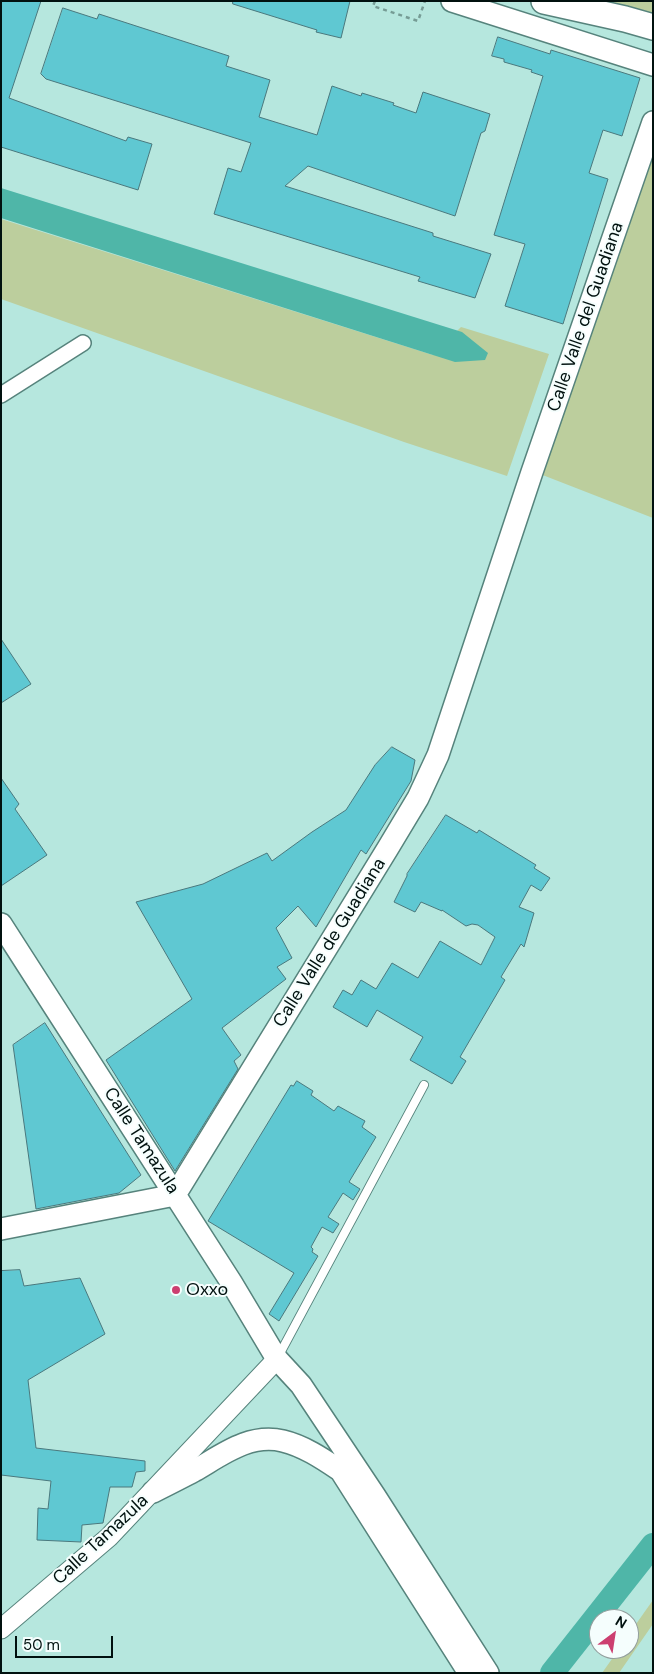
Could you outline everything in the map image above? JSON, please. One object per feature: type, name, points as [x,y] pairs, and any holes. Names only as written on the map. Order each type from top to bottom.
[{"type":"highway","points":[[544,1],[653,27]]},
{"type":"main road","points":[[452,1],[653,65]]},
{"type":"main road","name":"Calle Valle del Guadiana","points":[[519,512],[653,122]]},
{"type":"main road","name":"Calle Valle de Guadiana","points":[[175,1195],[418,798],[438,755],[519,512]]},
{"type":"main road","name":"Calle Tamazula","points":[[1,924],[231,1282],[277,1359],[290,1394],[341,1471],[488,1673]]},
{"type":"main road","points":[[1,1229],[175,1195]]},
{"type":"main road","name":"Calle Tamazula","points":[[277,1359],[301,1385],[375,1496],[393,1540],[469,1673]]},
{"type":"main road","points":[[153,1492],[232,1448],[257,1440],[283,1441],[299,1446],[341,1471]]},
{"type":"street","points":[[1,396],[83,343]]},
{"type":"street","name":"Calle Tamazula","points":[[1,1629],[109,1537],[277,1359]]},
{"type":"lane","points":[[277,1359],[424,1085]]},
{"type":"path","points":[[374,1],[373,6],[418,21],[425,1]]},
{"type":"shaded area","points":[[553,1],[651,1],[653,2],[653,21]]},
{"type":"shaded area","points":[[653,138],[653,518],[540,474]]},
{"type":"shaded area","points":[[1,188],[462,332],[488,353],[485,360],[455,362],[1,218]]},
{"type":"shaded area","points":[[1,219],[433,355],[461,327],[549,354],[507,476],[404,442],[1,299]]},
{"type":"shaded area","points":[[653,1600],[653,1624],[639,1644],[639,1620]]},
{"type":"shaded area","points":[[612,1659],[629,1659],[619,1673],[602,1673]]},
{"type":"building","points":[[1,1],[41,1],[9,98],[126,141],[128,137],[152,144],[138,190],[1,147]]},
{"type":"building","points":[[233,1],[350,1],[341,38],[316,32],[317,30],[233,4]]},
{"type":"building","points":[[63,8],[97,19],[99,14],[229,56],[226,66],[270,80],[259,117],[317,135],[332,86],[361,96],[362,93],[394,103],[393,105],[416,113],[423,92],[490,114],[485,131],[481,133],[455,216],[308,166],[285,186],[433,233],[433,236],[491,254],[475,298],[418,281],[420,277],[214,214],[228,168],[241,172],[251,143],[46,79],[41,74]]},
{"type":"building","points":[[498,37],[550,54],[551,50],[640,78],[622,136],[603,130],[589,173],[608,179],[563,324],[505,306],[525,244],[494,235],[543,76],[531,72],[532,70],[504,62],[504,59],[492,56]]},
{"type":"building","points":[[1,639],[31,684],[1,703]]},
{"type":"building","points":[[392,747],[415,760],[411,781],[366,854],[361,850],[316,927],[298,906],[276,928],[292,958],[277,967],[286,979],[222,1028],[241,1055],[234,1061],[238,1069],[175,1171],[106,1060],[192,999],[136,902],[203,884],[267,853],[272,861],[346,810],[375,765]]},
{"type":"building","points":[[1,778],[19,804],[15,809],[47,855],[1,886]]},
{"type":"building","points":[[446,815],[477,833],[479,830],[536,865],[534,868],[550,878],[541,891],[531,885],[519,907],[534,913],[524,947],[521,944],[501,977],[505,980],[460,1057],[466,1061],[452,1084],[410,1060],[423,1037],[377,1010],[367,1027],[333,1007],[343,990],[352,995],[361,980],[376,989],[392,963],[418,978],[440,941],[481,965],[495,937],[478,925],[466,926],[442,910],[421,902],[415,912],[394,902],[407,874]]},
{"type":"building","points":[[45,1023],[141,1175],[119,1193],[36,1209],[13,1045]]},
{"type":"building","points":[[297,1081],[313,1091],[311,1095],[334,1111],[338,1106],[365,1121],[362,1127],[376,1137],[349,1182],[360,1189],[353,1200],[343,1193],[328,1217],[339,1224],[333,1233],[322,1227],[311,1247],[313,1249],[312,1252],[318,1256],[279,1321],[269,1314],[294,1273],[208,1221],[291,1085],[293,1086]]},
{"type":"building","points":[[20,1270],[24,1286],[80,1278],[105,1334],[28,1380],[36,1448],[145,1461],[145,1471],[136,1472],[132,1487],[110,1487],[103,1523],[82,1525],[81,1542],[37,1540],[38,1508],[48,1509],[51,1481],[1,1475],[1,1271]]},
{"type":"waterway","points":[[552,1673],[653,1545]]},
{"type":"place","name":"Oxxo","points":[[176,1290]]}]
